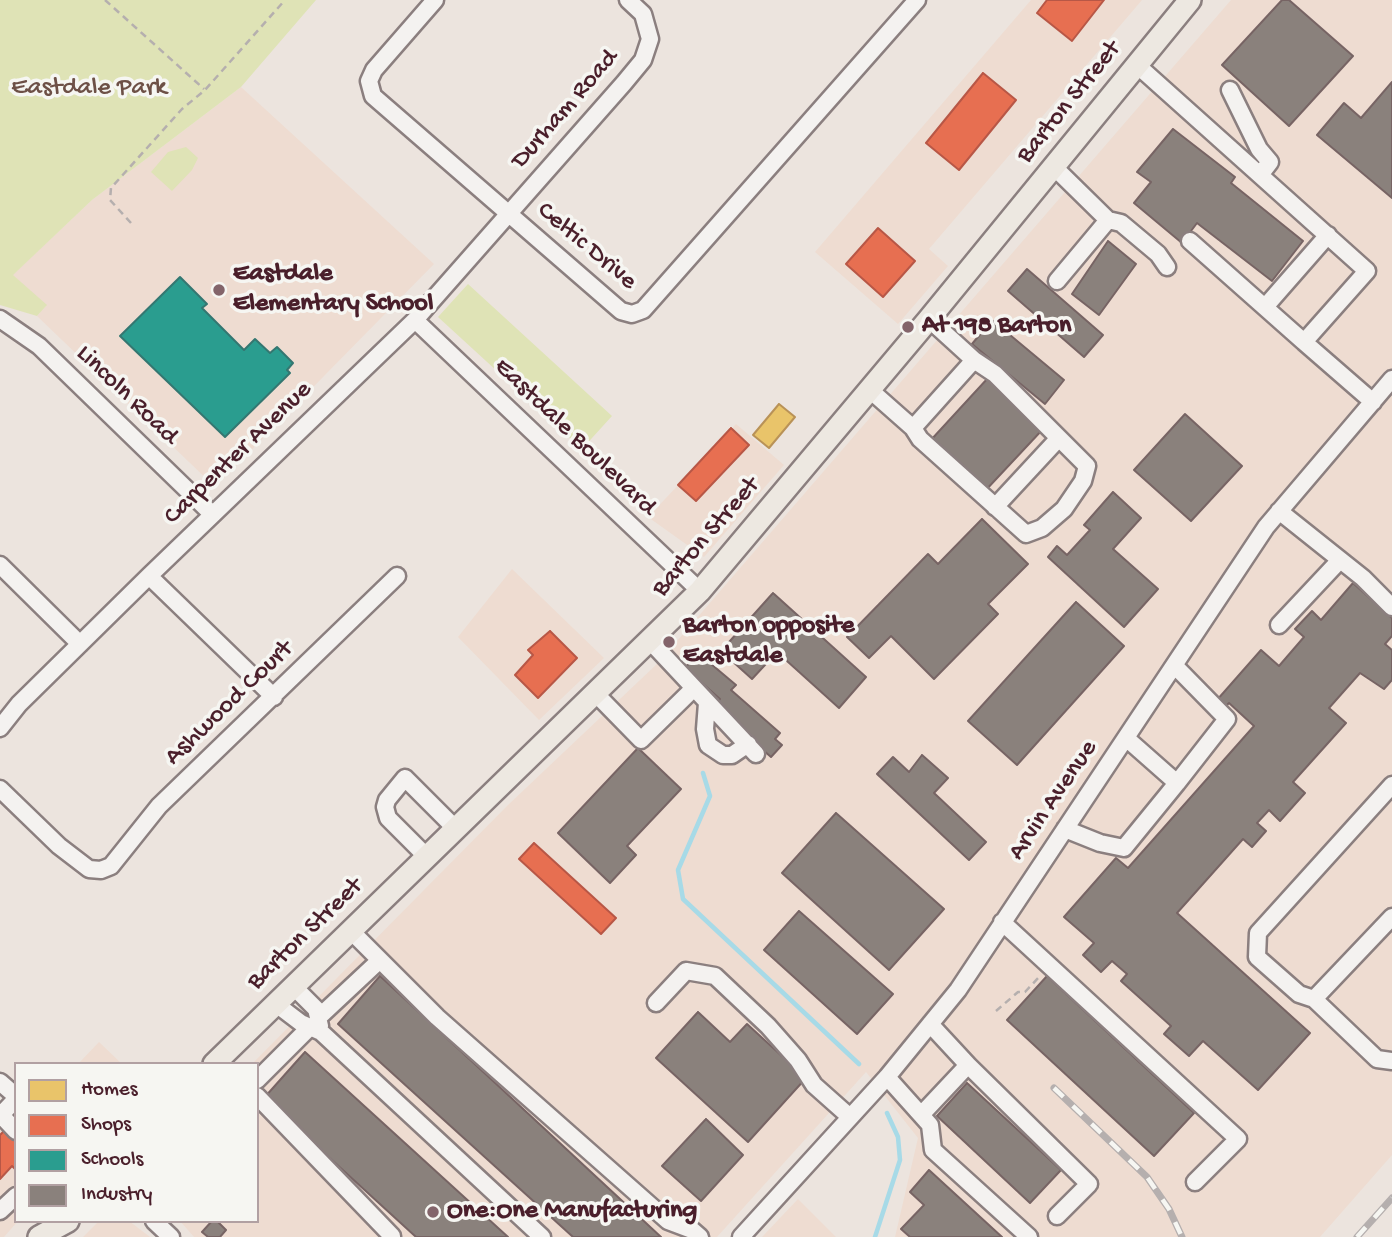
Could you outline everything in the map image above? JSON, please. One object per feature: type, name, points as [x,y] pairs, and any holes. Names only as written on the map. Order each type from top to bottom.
[{"type":"main road","name":"Barton Street","points":[[220,1062],[294,986],[597,695],[700,592],[929,319],[1190,0]]},
{"type":"main road","points":[[44,1230],[61,1228],[66,1223]]},
{"type":"street","name":"Celtic Drive","points":[[435,0],[374,70],[369,81],[373,96],[621,311],[639,313],[917,0]]},
{"type":"street","name":"Durham Road","points":[[509,213],[643,60],[650,35],[643,14],[628,0]]},
{"type":"street","points":[[1137,65],[1367,271],[1304,342]]},
{"type":"street","points":[[1230,90],[1259,149],[1270,162],[1260,175]]},
{"type":"street","points":[[1054,167],[1108,220],[1121,223],[1158,254],[1167,267]]},
{"type":"street","name":"Carpenter Avenue","points":[[0,728],[19,704],[212,514],[415,320],[509,213]]},
{"type":"street","points":[[1057,281],[1108,220]]},
{"type":"street","points":[[1265,307],[1328,235]]},
{"type":"street","points":[[1190,241],[1373,402]]},
{"type":"street","name":"Lincoln Road","points":[[0,319],[39,346],[212,514]]},
{"type":"street","points":[[870,390],[1026,534],[1042,528],[1063,509],[1083,481],[1087,466],[995,374],[974,360],[929,319]]},
{"type":"street","name":"Eastdale Boulevard","points":[[415,320],[700,592]]},
{"type":"street","points":[[913,428],[974,360]]},
{"type":"street","name":"Arvin Avenue","points":[[741,1237],[887,1077],[958,990],[1279,511],[1392,379]]},
{"type":"street","points":[[995,507],[1059,438]]},
{"type":"street","points":[[1279,511],[1340,560],[1392,607]]},
{"type":"street","points":[[1279,625],[1340,560]]},
{"type":"street","points":[[0,565],[80,644]]},
{"type":"street","points":[[149,576],[274,697]]},
{"type":"street","name":"Ashwood Court","points":[[0,789],[59,846],[89,869],[101,870],[111,866],[159,807],[397,576]]},
{"type":"street","points":[[651,642],[752,749],[723,755],[708,746],[705,729],[707,704]]},
{"type":"street","points":[[1065,829],[1100,843],[1124,848],[1227,719],[1175,666]]},
{"type":"street","points":[[597,695],[640,740],[693,689]]},
{"type":"street","points":[[1126,738],[1177,783]]},
{"type":"street","points":[[427,857],[388,818],[385,807],[387,800],[405,778],[456,829]]},
{"type":"street","points":[[1392,785],[1258,933],[1257,957],[1298,994],[1314,999],[1377,1059],[1392,1061]]},
{"type":"street","points":[[1314,999],[1392,917]]},
{"type":"street","points":[[1002,922],[1238,1139],[1195,1182]]},
{"type":"street","points":[[351,931],[437,1017],[668,1221],[692,1230],[700,1237]]},
{"type":"street","points":[[259,1078],[317,1026],[380,960]]},
{"type":"street","points":[[656,1003],[686,971],[715,976],[768,1026],[798,1060],[814,1085],[850,1116]]},
{"type":"street","points":[[294,986],[316,1009],[317,1026]]},
{"type":"street","points":[[276,1004],[317,1026],[542,1237]]},
{"type":"street","points":[[930,1024],[1089,1184],[1057,1216]]},
{"type":"street","points":[[921,1115],[968,1065]]},
{"type":"street","points":[[887,1077],[930,1125],[933,1150],[1030,1237]]},
{"type":"street","points":[[0,1082],[14,1095]]},
{"type":"street","points":[[259,1098],[392,1237]]},
{"type":"street","points":[[14,1099],[1,1115],[14,1128]]},
{"type":"street","points":[[0,1211],[14,1198]]},
{"type":"street","points":[[156,1223],[168,1236]]},
{"type":"path","points":[[105,0],[205,90]]},
{"type":"path","points":[[131,223],[110,200],[111,188],[182,109],[205,90],[285,0]]},
{"type":"path","points":[[996,1011],[1018,992],[1025,992],[1045,971]]},
{"type":"shaded area","points":[[1031,0],[1142,0],[929,249],[948,266],[898,324],[815,252]]},
{"type":"shaded area","points":[[1231,0],[1392,0],[1392,1155],[1320,1237],[895,1237],[918,1138],[866,1072],[717,1237],[194,1237],[182,1223],[259,1223],[259,1062],[254,1062],[508,805],[658,663]]},
{"type":"shaded area","name":"Eastdale Elementary School","points":[[241,87],[434,264],[215,487],[37,316],[46,306],[12,275],[92,200]]},
{"type":"shaded area","points":[[736,424],[784,465],[704,557],[648,517]]},
{"type":"shaded area","points":[[512,569],[604,658],[539,720],[458,637]]},
{"type":"shaded area","points":[[99,1042],[120,1062],[80,1062]]},
{"type":"shaded area","points":[[0,1111],[14,1124],[14,1223],[16,1223],[4,1237],[0,1237]]},
{"type":"shaded area","points":[[798,1199],[836,1237],[762,1237]]},
{"type":"shaded area","points":[[97,1223],[132,1223],[150,1237],[83,1237]]},
{"type":"green space","name":"Eastdale Park","points":[[0,0],[316,0],[241,87],[92,200],[13,275],[47,305],[37,316],[0,305]]},
{"type":"green space","points":[[186,147],[198,158],[192,170],[172,191],[151,172],[168,152]]},
{"type":"green space","points":[[468,284],[612,416],[582,449],[438,317]]},
{"type":"building: Homes","points":[[779,404],[795,417],[769,448],[753,435]]},
{"type":"building: Shops","points":[[1047,0],[1104,0],[1072,41],[1037,13]]},
{"type":"building: Shops","points":[[983,73],[1016,100],[959,170],[926,143]]},
{"type":"building: Shops","points":[[878,228],[915,261],[883,297],[846,264]]},
{"type":"building: Shops","points":[[731,428],[749,445],[696,501],[678,485]]},
{"type":"building: Shops","points":[[550,631],[577,658],[538,698],[515,675],[533,655],[528,650]]},
{"type":"building: Shops","points":[[534,843],[616,918],[601,934],[519,859]]},
{"type":"building: Shops","points":[[6,1129],[14,1136],[14,1168],[12,1166],[0,1179],[0,1135]]},
{"type":"building: Schools","points":[[180,277],[207,304],[202,308],[244,350],[255,339],[270,353],[277,347],[293,363],[287,370],[290,373],[225,437],[120,336]]},
{"type":"building: Industry","points":[[1282,0],[1289,0],[1353,56],[1289,126],[1222,65]]},
{"type":"building: Industry","points":[[1392,82],[1392,198],[1317,135],[1344,103],[1361,118]]},
{"type":"building: Industry","points":[[1173,129],[1235,177],[1231,183],[1303,241],[1272,281],[1197,223],[1182,243],[1134,203],[1151,182],[1137,172]]},
{"type":"building: Industry","points":[[1108,241],[1136,264],[1099,315],[1072,294]]},
{"type":"building: Industry","points":[[1027,269],[1103,335],[1084,357],[1008,291]]},
{"type":"building: Industry","points":[[992,320],[1064,380],[1045,404],[972,344]]},
{"type":"building: Industry","points":[[988,378],[1043,429],[984,492],[930,441]]},
{"type":"building: Industry","points":[[1185,414],[1242,466],[1191,521],[1134,470]]},
{"type":"building: Industry","points":[[1113,492],[1141,518],[1113,549],[1158,589],[1124,627],[1048,557],[1057,546],[1067,555],[1090,530],[1084,525]]},
{"type":"building: Industry","points":[[982,519],[1028,564],[988,604],[998,614],[934,679],[891,636],[869,658],[847,637],[928,554],[938,564]]},
{"type":"building: Industry","points":[[1353,583],[1392,618],[1392,636],[1385,644],[1392,650],[1392,680],[1384,689],[1360,673],[1329,708],[1346,723],[1293,782],[1305,793],[1280,821],[1269,810],[1257,823],[1266,831],[1252,847],[1243,839],[1177,913],[1310,1033],[1258,1090],[1203,1041],[1189,1056],[1164,1034],[1171,1026],[1121,981],[1127,974],[1112,961],[1101,972],[1083,955],[1094,943],[1064,917],[1116,858],[1128,868],[1254,726],[1229,703],[1225,707],[1217,700],[1261,650],[1279,666],[1304,637],[1295,629],[1312,611],[1321,620]]},
{"type":"building: Industry","points":[[773,593],[866,677],[839,708],[777,652],[752,679],[721,651]]},
{"type":"building: Industry","points":[[1076,602],[1124,646],[1017,765],[968,721]]},
{"type":"building: Industry","points":[[698,653],[736,685],[731,690],[780,733],[775,739],[782,745],[771,757],[714,707],[720,699],[685,668]]},
{"type":"building: Industry","points":[[638,748],[681,789],[627,846],[636,855],[610,883],[558,833]]},
{"type":"building: Industry","points":[[922,755],[948,778],[934,793],[986,842],[969,860],[877,774],[893,757],[909,772]]},
{"type":"building: Industry","points":[[836,813],[944,909],[889,970],[782,873]]},
{"type":"building: Industry","points":[[799,911],[893,994],[857,1034],[764,950]]},
{"type":"building: Industry","points":[[380,976],[661,1237],[573,1237],[338,1024]]},
{"type":"building: Industry","points":[[1047,976],[1194,1113],[1154,1156],[1007,1020]]},
{"type":"building: Industry","points":[[698,1012],[730,1042],[747,1024],[806,1078],[748,1142],[656,1058]]},
{"type":"building: Industry","points":[[305,1052],[508,1237],[416,1237],[264,1098]]},
{"type":"building: Industry","points":[[967,1083],[1061,1170],[1030,1203],[937,1116]]},
{"type":"building: Industry","points":[[706,1119],[743,1155],[701,1201],[662,1166]]},
{"type":"building: Industry","points":[[929,1170],[1002,1237],[910,1237],[901,1229],[924,1205],[910,1192]]},
{"type":"building: Industry","points":[[210,1223],[219,1223],[226,1230],[220,1237],[208,1237],[202,1232]]},
{"type":"waterway","points":[[703,773],[710,796],[678,870],[683,899],[859,1064]]},
{"type":"waterway","points":[[875,1237],[900,1160],[898,1137],[887,1113]]},
{"type":"railway","points":[[1054,1088],[1147,1177],[1169,1209],[1182,1237]]},
{"type":"railway","points":[[1357,1237],[1392,1198]]},
{"type":"place","name":"Eastdale Elementary School","points":[[219,290]]},
{"type":"place","name":"At 198 Barton","points":[[908,327]]},
{"type":"place","name":"Barton opposite Eastdale","points":[[669,642]]},
{"type":"place","name":"One:One Manufacturing","points":[[433,1212]]}]
